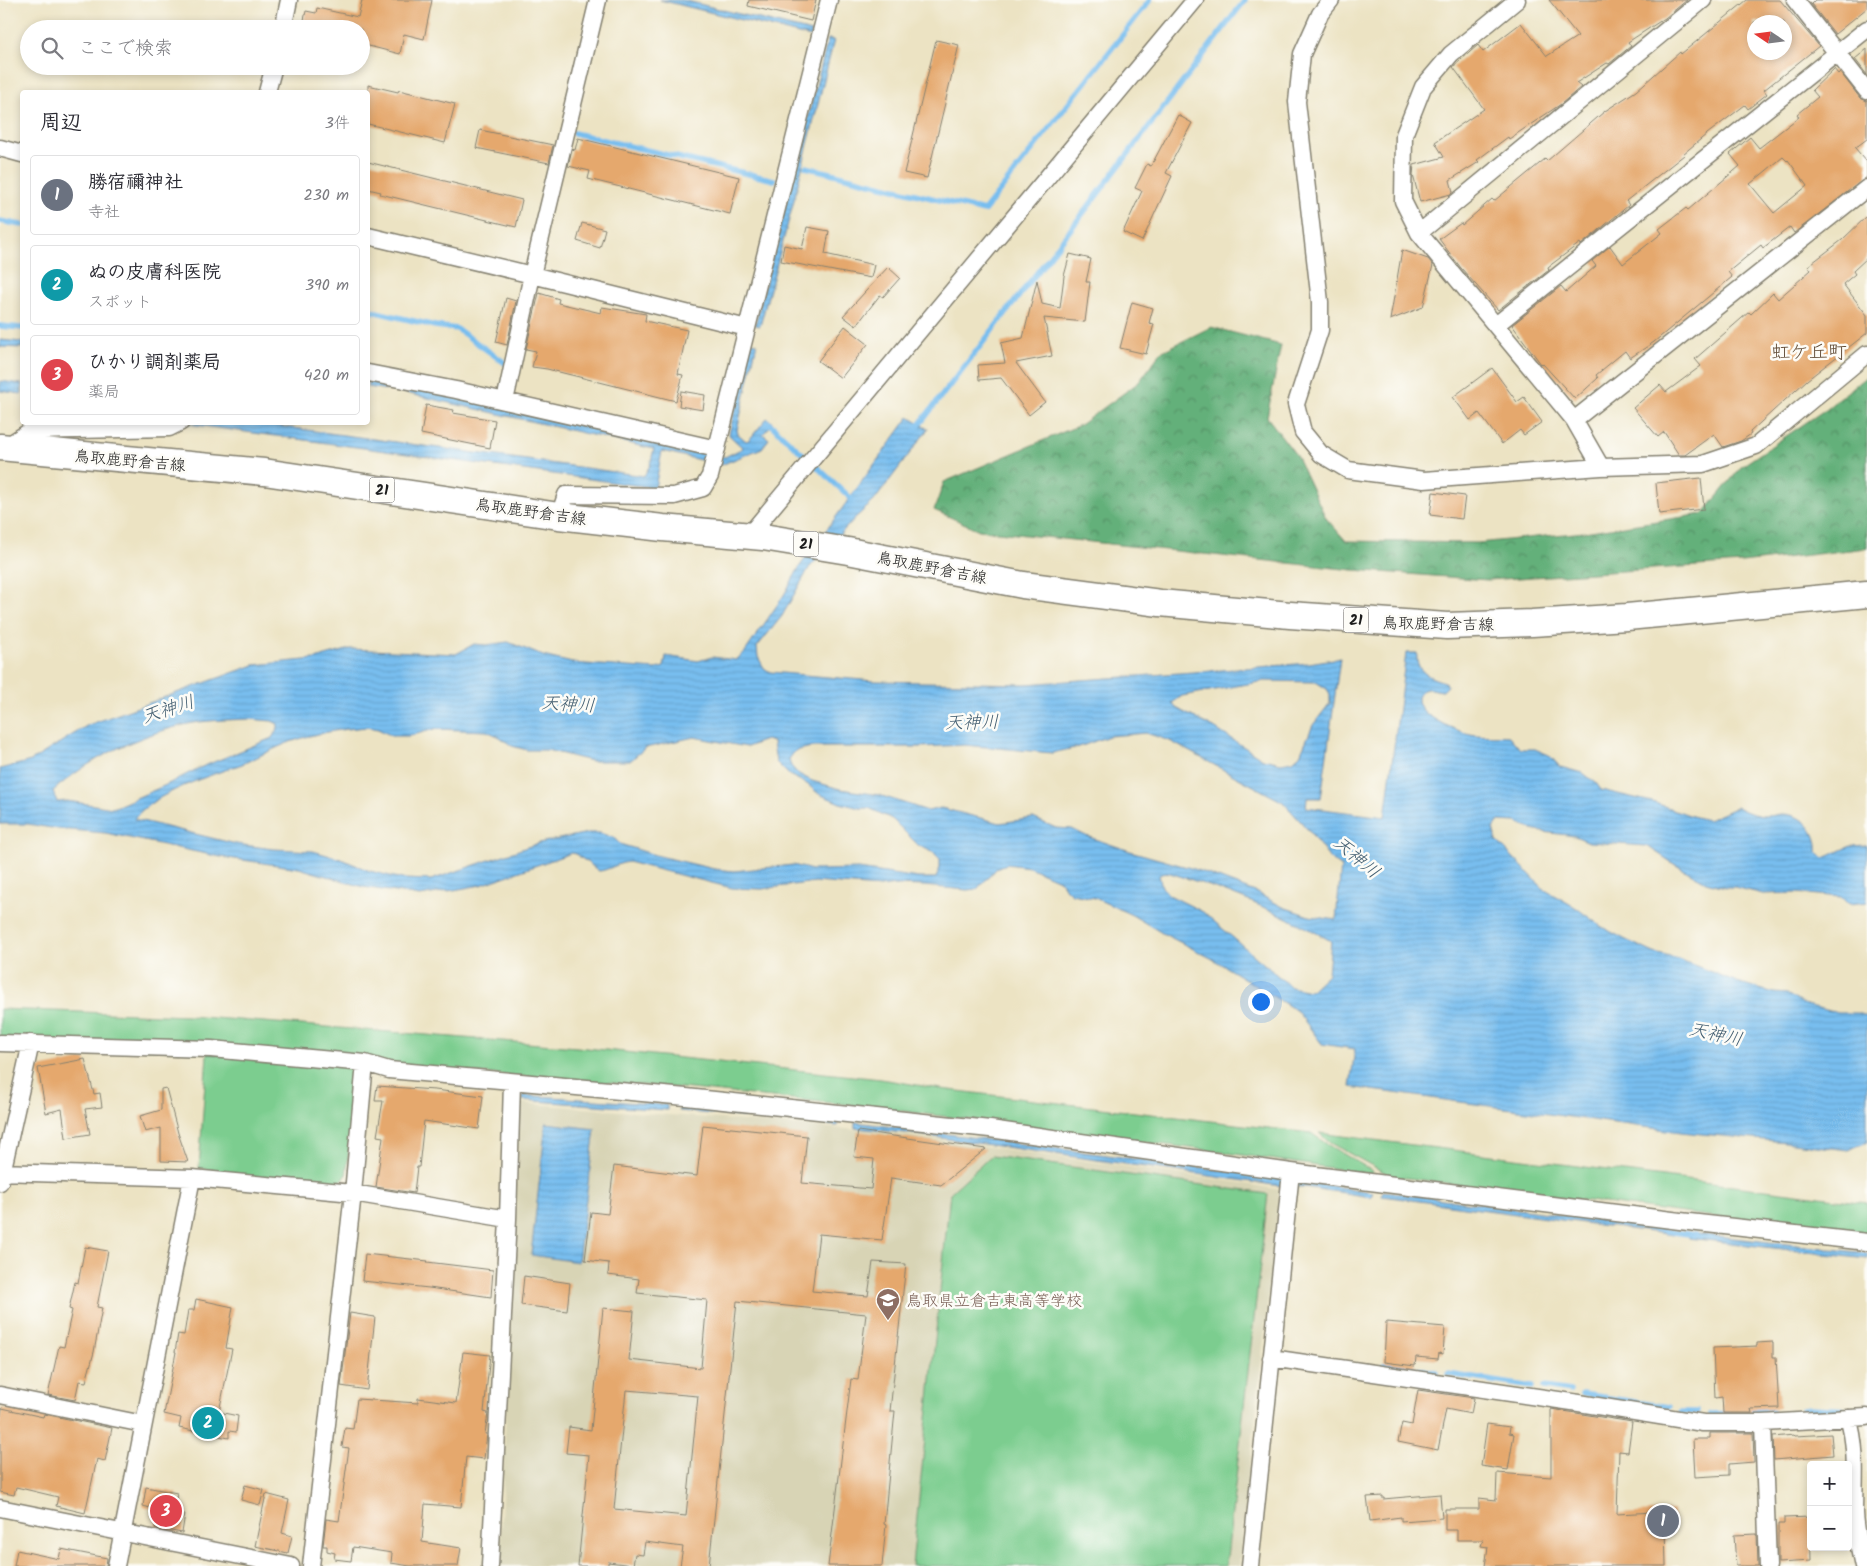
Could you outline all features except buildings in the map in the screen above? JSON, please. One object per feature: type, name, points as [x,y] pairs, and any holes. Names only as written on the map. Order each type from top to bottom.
[{"type":"main road","name":"鳥取鹿野倉吉線","points":[[2,448],[264,472],[559,516],[756,536],[848,551],[1023,585],[1160,603],[1290,615],[1447,626],[1532,624],[1627,617],[1867,594]]},
{"type":"street","points":[[285,20],[289,0]]},
{"type":"street","points":[[505,401],[532,275],[598,0]]},
{"type":"street","points":[[559,516],[566,495],[674,496],[703,488],[710,476],[829,0]]},
{"type":"street","points":[[756,536],[1195,0]]},
{"type":"street","points":[[1330,0],[1320,14],[1302,54],[1297,102],[1320,302],[1320,330],[1296,404],[1303,432],[1321,454],[1348,470],[1424,480],[1601,467],[1703,464],[1756,446],[1867,354]]},
{"type":"street","points":[[1517,0],[1451,54],[1423,87],[1404,135],[1403,201],[1419,232],[1574,420],[1601,467]]},
{"type":"street","points":[[1419,232],[1703,0]]},
{"type":"street","points":[[1795,0],[1867,91]]},
{"type":"street","points":[[1496,325],[1867,29]]},
{"type":"street","points":[[268,90],[272,75]]},
{"type":"street","points":[[0,148],[20,153]]},
{"type":"street","points":[[1574,420],[1867,188]]},
{"type":"street","points":[[370,236],[747,328]]},
{"type":"street","points":[[370,373],[505,401],[717,449]]},
{"type":"street","points":[[2,448],[30,431],[170,428],[176,425]]},
{"type":"street","points":[[0,1043],[30,1042],[211,1049],[365,1063],[389,1070],[686,1097],[990,1129],[1291,1172],[1680,1221],[1867,1242]]},
{"type":"street","points":[[30,1042],[1,1175],[192,1178],[353,1193],[508,1219]]},
{"type":"street","points":[[310,1566],[353,1193],[365,1063]]},
{"type":"street","points":[[490,1566],[508,1219],[512,1082]]},
{"type":"street","points":[[1250,1566],[1291,1172]]},
{"type":"street","points":[[116,1566],[192,1178]]},
{"type":"street","points":[[1271,1358],[1703,1423],[1763,1423],[1867,1417]]},
{"type":"street","points":[[0,1395],[143,1424]]},
{"type":"street","points":[[1848,1418],[1853,1433],[1856,1538],[1863,1566]]},
{"type":"street","points":[[1763,1423],[1768,1566]]},
{"type":"street","points":[[0,1508],[291,1566]]},
{"type":"shaded area","name":"鳥取県立倉吉東高等学校","points":[[520,1103],[882,1132],[1280,1190],[1239,1566],[499,1566]]},
{"type":"green space","points":[[1211,327],[1281,345],[1267,417],[1296,455],[1326,518],[1346,541],[1478,543],[1584,532],[1703,514],[1742,466],[1826,409],[1867,376],[1867,548],[1742,563],[1488,580],[1353,570],[979,530],[934,510],[944,482],[1080,425],[1139,382],[1161,352]]},
{"type":"green space","points":[[0,1009],[189,1016],[577,1047],[881,1079],[941,1089],[1311,1133],[1373,1171],[1372,1174],[1221,1152],[863,1106],[681,1088],[0,1038]]},
{"type":"green space","points":[[207,1054],[349,1066],[357,1077],[346,1176],[336,1186],[255,1177],[199,1168]]},
{"type":"green space","points":[[1319,1133],[1867,1203],[1867,1236],[1391,1176],[1330,1143]]},
{"type":"green space","points":[[991,1156],[1268,1194],[1226,1566],[912,1566],[950,1193]]},
{"type":"water","points":[[660,0],[683,0],[812,32],[811,37]]},
{"type":"water","points":[[828,39],[834,40],[791,212],[760,326],[755,325]]},
{"type":"water","points":[[0,340],[20,342],[20,348],[0,347]]},
{"type":"water","points":[[751,342],[757,343],[737,430],[738,434],[746,441],[749,440],[767,418],[773,423],[763,434],[769,439],[762,448],[721,465],[662,451],[655,488],[196,425],[271,425],[644,476],[650,465],[654,449],[401,392],[370,387],[370,378],[725,457],[743,448],[729,434]]},
{"type":"water","points":[[0,381],[20,384],[20,394],[0,391]]},
{"type":"water","name":"天神川","points":[[909,417],[928,429],[874,501],[856,517],[809,568],[782,616],[757,647],[758,657],[764,668],[770,672],[874,681],[1025,684],[1309,663],[1340,658],[1321,798],[1307,798],[1306,807],[1385,817],[1406,653],[1417,653],[1418,665],[1421,669],[1429,676],[1445,682],[1448,686],[1443,691],[1426,689],[1421,691],[1418,698],[1419,705],[1429,716],[1453,728],[1477,735],[1509,736],[1520,749],[1535,749],[1549,755],[1560,767],[1583,773],[1596,783],[1601,790],[1652,802],[1692,816],[1708,820],[1737,807],[1759,815],[1782,814],[1797,817],[1812,831],[1817,845],[1817,852],[1824,858],[1851,846],[1867,845],[1867,902],[1849,904],[1842,897],[1796,893],[1763,894],[1706,882],[1647,846],[1589,842],[1575,836],[1536,831],[1516,822],[1499,821],[1493,829],[1496,840],[1545,890],[1575,907],[1602,927],[1626,940],[1654,953],[1678,959],[1737,982],[1773,993],[1787,994],[1802,1004],[1838,1013],[1858,1013],[1867,1017],[1867,1142],[1848,1150],[1681,1132],[1350,1087],[1355,1049],[1322,1044],[1297,1011],[1211,958],[1132,915],[1095,898],[1072,894],[1061,881],[1029,867],[1007,864],[998,867],[977,889],[967,890],[924,886],[896,885],[879,887],[815,882],[762,889],[732,888],[628,862],[599,871],[576,854],[571,853],[481,885],[420,896],[364,887],[299,868],[221,857],[106,833],[58,829],[28,824],[0,824],[0,769],[31,761],[88,725],[254,665],[315,659],[350,649],[456,654],[474,644],[486,645],[508,642],[543,656],[572,663],[656,669],[664,667],[666,656],[698,661],[712,657],[736,660],[745,652],[784,595],[800,566]],"holes":[[[1264,681],[1316,682],[1327,689],[1330,694],[1330,703],[1313,725],[1300,755],[1293,761],[1281,763],[1263,759],[1214,728],[1176,708],[1172,703],[1182,696]],[[249,719],[272,721],[278,724],[278,728],[272,738],[197,769],[113,808],[67,801],[57,802],[53,791],[82,768],[114,750],[165,730],[207,721]],[[367,727],[378,729],[392,736],[409,736],[435,729],[487,731],[500,737],[512,746],[527,750],[547,750],[591,761],[630,761],[645,748],[694,737],[747,747],[766,740],[773,742],[776,762],[789,775],[807,784],[819,794],[840,803],[860,808],[869,808],[892,819],[918,845],[934,853],[940,859],[940,868],[936,878],[918,878],[859,869],[812,870],[793,865],[734,871],[714,869],[655,855],[620,844],[614,838],[600,833],[588,833],[539,843],[431,880],[402,879],[370,871],[341,859],[313,851],[273,849],[236,844],[134,819],[155,801],[184,786],[242,764],[284,744],[333,731]],[[1146,733],[1170,741],[1283,802],[1310,832],[1330,859],[1341,867],[1336,920],[1309,916],[1283,907],[1255,892],[1194,869],[1130,851],[1086,836],[1072,829],[1056,828],[1033,818],[1000,823],[941,808],[928,811],[879,795],[840,789],[812,781],[797,773],[791,766],[789,759],[795,751],[811,747],[965,745],[1052,753],[1079,747],[1109,736]],[[1167,872],[1251,902],[1312,930],[1331,941],[1328,974],[1310,991],[1291,987],[1203,912],[1169,895],[1162,887],[1159,875]]]},
{"type":"water","points":[[522,1095],[667,1105],[667,1110],[522,1100]]},
{"type":"water","points":[[680,1105],[837,1121],[838,1126],[679,1111]]},
{"type":"water","points":[[855,1122],[1373,1192],[1371,1197],[1305,1187],[1281,1186],[906,1133],[855,1128]]},
{"type":"water","points":[[546,1123],[595,1129],[578,1262],[531,1255]]},
{"type":"water","points":[[1383,1191],[1673,1230],[1674,1235],[1382,1196]]},
{"type":"water","points":[[1689,1233],[1867,1253],[1867,1259],[1689,1238]]},
{"type":"waterway","points":[[806,167],[984,211],[1150,0]]},
{"type":"waterway","points":[[916,429],[1245,0]]},
{"type":"waterway","points":[[574,133],[774,180]]},
{"type":"waterway","points":[[0,221],[20,225]]},
{"type":"waterway","points":[[370,310],[435,326],[457,329],[508,365]]},
{"type":"waterway","points":[[0,326],[20,328]]},
{"type":"waterway","points":[[767,424],[768,422],[854,501]]},
{"type":"waterway","points":[[1666,1231],[1696,1235]]},
{"type":"waterway","points":[[1384,1365],[1437,1372]]},
{"type":"waterway","points":[[1448,1374],[1532,1387]]},
{"type":"waterway","points":[[1544,1387],[1570,1391]]},
{"type":"waterway","points":[[1582,1394],[1669,1407]]},
{"type":"waterway","points":[[1803,1409],[1852,1410]]},
{"type":"waterway","points":[[1746,1412],[1771,1411]]},
{"type":"waterway","points":[[1681,1412],[1697,1412]]},
{"type":"waterway","points":[[1711,1414],[1734,1413]]},
{"type":"place","name":"鳥取県立倉吉東高等学校","points":[[888,1321]]},
{"type":"place","name":"ぬの皮膚科医院","points":[[208,1423]]},
{"type":"place","name":"ひかり調剤薬局","points":[[166,1511]]},
{"type":"place","name":"勝宿禰神社","points":[[1663,1521]]},
{"type":"district","name":"虹ケ丘町","points":[[1809,351]]}]
